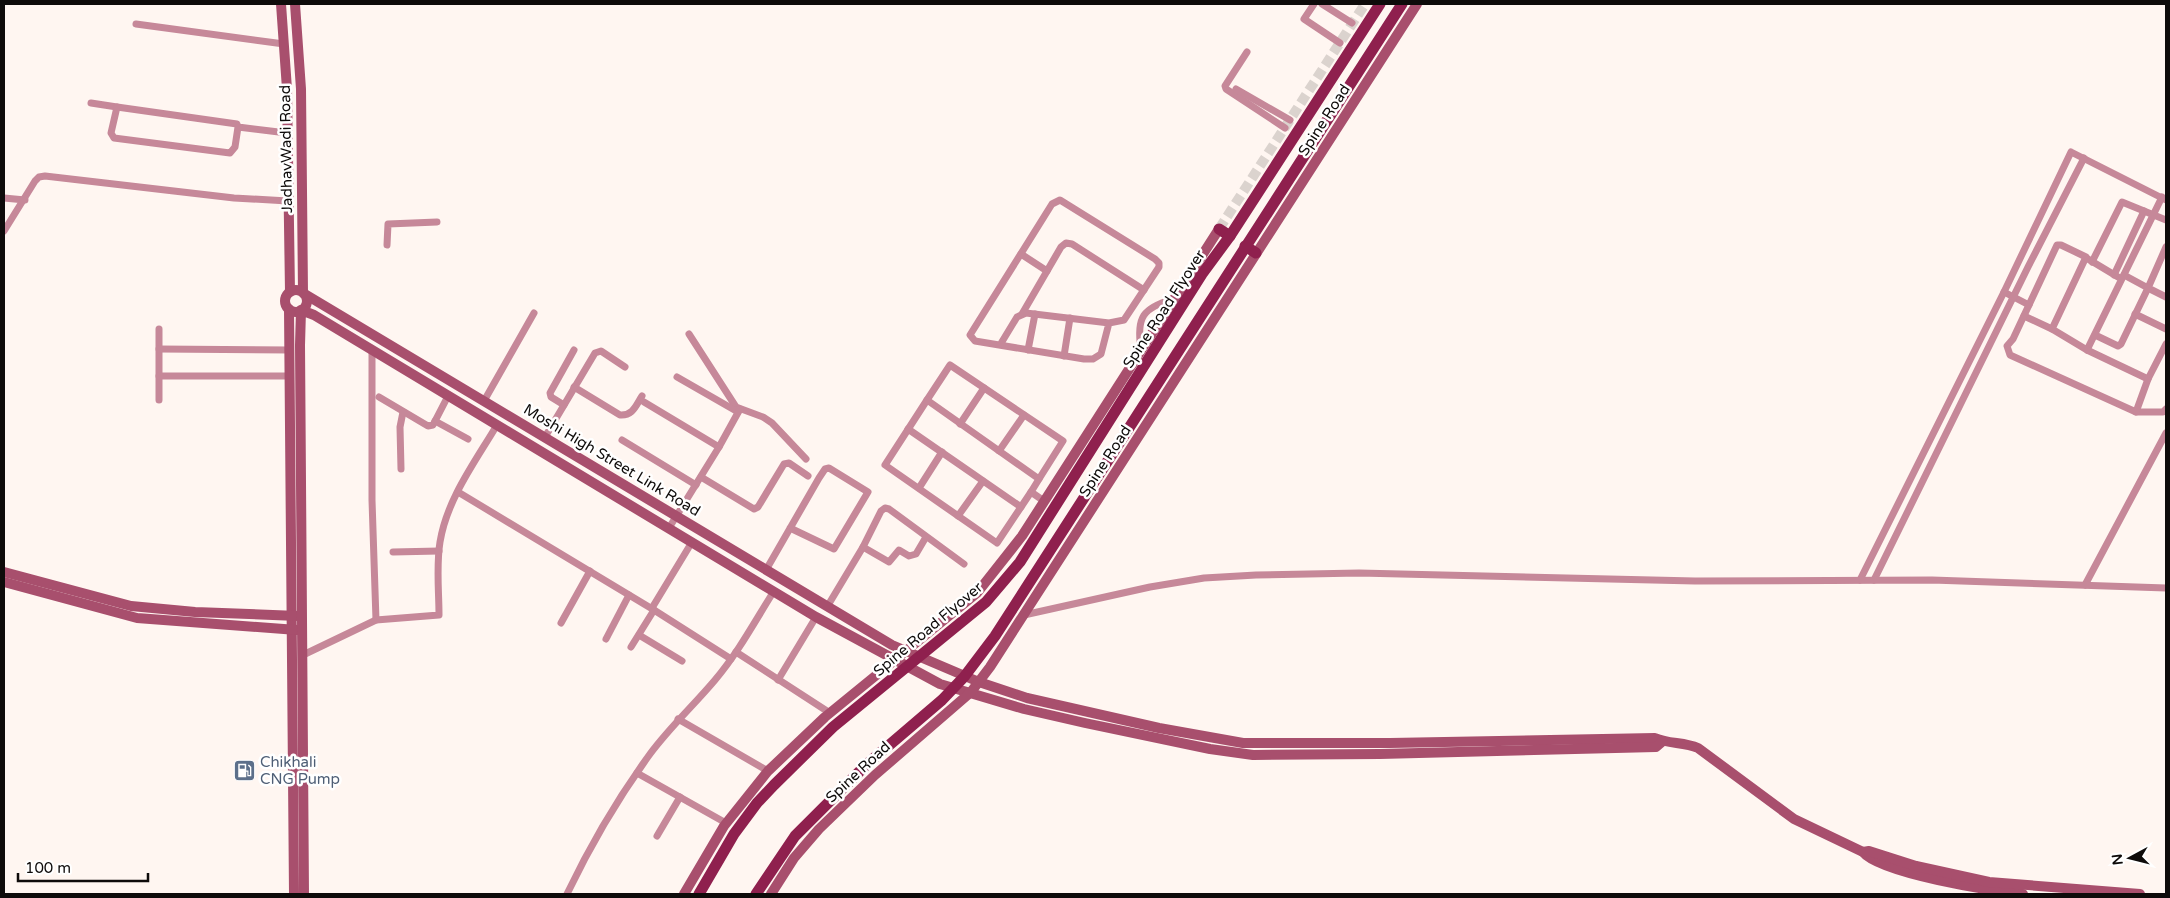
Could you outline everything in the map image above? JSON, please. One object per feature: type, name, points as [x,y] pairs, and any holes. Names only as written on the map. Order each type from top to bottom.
[{"type":"main road","name":"Spine Road","points":[[1230,236],[1380,4]]},
{"type":"main road","name":"Spine Road","points":[[1245,246],[1402,4]]},
{"type":"main road","points":[[1219,229],[1230,236]]},
{"type":"main road","name":"Spine Road Flyover","points":[[699,894],[734,834],[757,803],[833,727],[969,618],[998,588],[1032,543],[1202,274],[1230,236]]},
{"type":"main road","points":[[756,894],[775,862],[809,820],[866,765],[942,700],[979,658],[996,636],[1245,246],[1256,254]]},
{"type":"street","name":"JadhavWadi Road","points":[[281,4],[287,133],[290,292],[285,300],[289,309]]},
{"type":"street","name":"JadhavWadi Road","points":[[295,4],[301,89],[303,293],[306,302],[302,310],[300,345],[297,616]]},
{"type":"street","points":[[1314,4],[1304,19],[1340,43]]},
{"type":"street","points":[[1322,4],[1352,23]]},
{"type":"street","name":"Spine Road","points":[[771,894],[786,870],[819,829],[874,775],[970,693],[979,682],[1417,4]]},
{"type":"street","points":[[136,24],[284,44]]},
{"type":"street","points":[[1247,52],[1225,86],[1226,89],[1285,128]]},
{"type":"street","points":[[1236,88],[1290,120]]},
{"type":"street","points":[[91,103],[287,133]]},
{"type":"street","points":[[117,107],[112,134],[114,138],[230,153],[235,147],[238,127]]},
{"type":"street","points":[[1860,580],[2004,292],[2071,152],[2164,198],[2087,350]]},
{"type":"street","points":[[1874,580],[2013,297],[2084,158]]},
{"type":"street","points":[[4,231],[25,200],[35,181],[39,177],[45,176],[234,198],[288,201]]},
{"type":"street","points":[[4,198],[25,200]]},
{"type":"street","points":[[1022,314],[1109,323],[1124,320],[1159,267],[1159,263],[1060,200],[1052,204],[970,336],[975,341],[1084,359],[1097,357],[1101,354],[1109,323]]},
{"type":"street","points":[[2052,329],[2122,202],[2166,220]]},
{"type":"street","points":[[2114,275],[2144,211]]},
{"type":"street","points":[[387,245],[388,224],[438,222]]},
{"type":"street","name":"Spine Road","points":[[684,894],[726,823],[768,771],[830,713],[977,593],[1010,554],[1219,229]]},
{"type":"street","points":[[1000,345],[1017,317],[1022,314],[1061,246],[1066,243],[1072,244],[1144,290]]},
{"type":"street","points":[[2166,297],[2123,277],[2114,275],[2061,245],[2057,245],[2029,306],[2007,346],[2010,355],[2136,412],[2163,412],[2166,409]]},
{"type":"street","points":[[2095,335],[2119,345],[2166,247]]},
{"type":"street","points":[[1020,254],[1047,271]]},
{"type":"street","points":[[290,292],[297,290],[303,293]]},
{"type":"street","points":[[2004,292],[2029,306]]},
{"type":"street","name":"Moshi High Street Link Road","points":[[303,293],[892,645],[979,682],[1027,698],[1092,714],[1243,743],[1655,738],[1687,744],[1698,748],[1794,819],[1863,852]]},
{"type":"street","points":[[1141,349],[1138,332],[1144,316],[1153,305],[1173,299]]},
{"type":"street","points":[[1132,308],[1144,316]]},
{"type":"street","points":[[294,894],[297,616],[289,309],[295,312],[302,310]]},
{"type":"street","name":"Moshi High Street Link Road","points":[[302,310],[314,315],[372,352],[484,417],[816,617],[940,684],[1024,709],[1210,749],[1240,753],[1274,755],[1430,754],[1656,747],[1663,741]]},
{"type":"street","points":[[484,417],[488,403],[534,313]]},
{"type":"street","points":[[1028,350],[1035,314]]},
{"type":"street","points":[[2135,314],[2166,329]]},
{"type":"street","points":[[2024,316],[2052,329],[2087,350],[2148,379]]},
{"type":"street","points":[[1064,356],[1070,318]]},
{"type":"street","points":[[159,329],[159,400]]},
{"type":"street","points":[[689,334],[739,411]]},
{"type":"street","points":[[2136,412],[2148,379],[2166,344]]},
{"type":"street","points":[[159,349],[290,350]]},
{"type":"street","points":[[564,405],[550,397],[550,393],[574,350]]},
{"type":"street","points":[[545,437],[574,387],[598,351],[625,367]]},
{"type":"street","points":[[372,352],[372,500],[376,620]]},
{"type":"street","points":[[950,365],[984,388],[1063,441],[997,543],[885,464],[950,365]]},
{"type":"street","points":[[159,376],[290,376]]},
{"type":"street","points":[[677,377],[739,411],[763,417],[772,423],[806,459]]},
{"type":"street","points":[[574,387],[620,415],[627,416],[643,399],[719,448]]},
{"type":"street","points":[[960,424],[984,388]]},
{"type":"street","points":[[378,397],[428,426],[432,425],[435,421],[448,396]]},
{"type":"street","points":[[927,400],[1039,479]]},
{"type":"street","points":[[669,528],[719,448],[739,411]]},
{"type":"street","points":[[402,469],[400,423],[403,412]]},
{"type":"street","points":[[999,451],[1024,415]]},
{"type":"street","points":[[435,421],[468,439]]},
{"type":"street","points":[[303,655],[376,620],[439,615],[439,551],[445,521],[452,499],[497,425]]},
{"type":"street","points":[[908,429],[1021,507]]},
{"type":"street","points":[[2085,585],[2166,433]]},
{"type":"street","points":[[622,440],[696,485]]},
{"type":"street","points":[[919,488],[942,452]]},
{"type":"street","points":[[701,477],[754,509],[758,507],[784,464],[790,464],[808,476]]},
{"type":"street","points":[[766,570],[790,528],[825,469],[829,468],[868,492],[834,549],[790,528]]},
{"type":"street","points":[[958,516],[983,481]]},
{"type":"street","points":[[458,492],[629,595],[778,680],[830,713]]},
{"type":"street","points":[[1031,492],[1044,501]]},
{"type":"street","points":[[827,607],[884,508],[889,509],[926,538],[964,564]]},
{"type":"street","points":[[863,547],[890,562],[899,550],[913,556],[926,538]]},
{"type":"street","points":[[631,647],[692,542]]},
{"type":"street","points":[[393,552],[439,551]]},
{"type":"street","points":[[561,622],[590,571]]},
{"type":"street","points":[[4,572],[131,606],[195,612],[297,616]]},
{"type":"street","points":[[1024,615],[1150,586],[1204,578],[1256,574],[1359,573],[1695,581],[1932,580],[2166,588]]},
{"type":"street","points":[[4,582],[137,618],[297,630]]},
{"type":"street","points":[[568,894],[580,867],[637,773],[678,719],[714,681],[734,656],[774,592]]},
{"type":"street","points":[[606,638],[629,595]]},
{"type":"street","points":[[778,680],[816,617]]},
{"type":"street","points":[[297,630],[303,655],[304,894]]},
{"type":"street","points":[[638,635],[682,661]]},
{"type":"street","points":[[678,719],[768,771]]},
{"type":"street","points":[[1429,742],[1430,754]]},
{"type":"street","points":[[637,773],[726,823]]},
{"type":"street","points":[[657,836],[680,797]]},
{"type":"street","points":[[2023,894],[1987,890],[1906,872],[1867,858],[1863,852],[1869,851],[1916,866],[1989,882],[2140,894]]},
{"type":"tunnel","points":[[1219,229],[1365,4]]},
{"type":"place","name":"Chikhali CNG Pump","points":[[244,771]]}]
